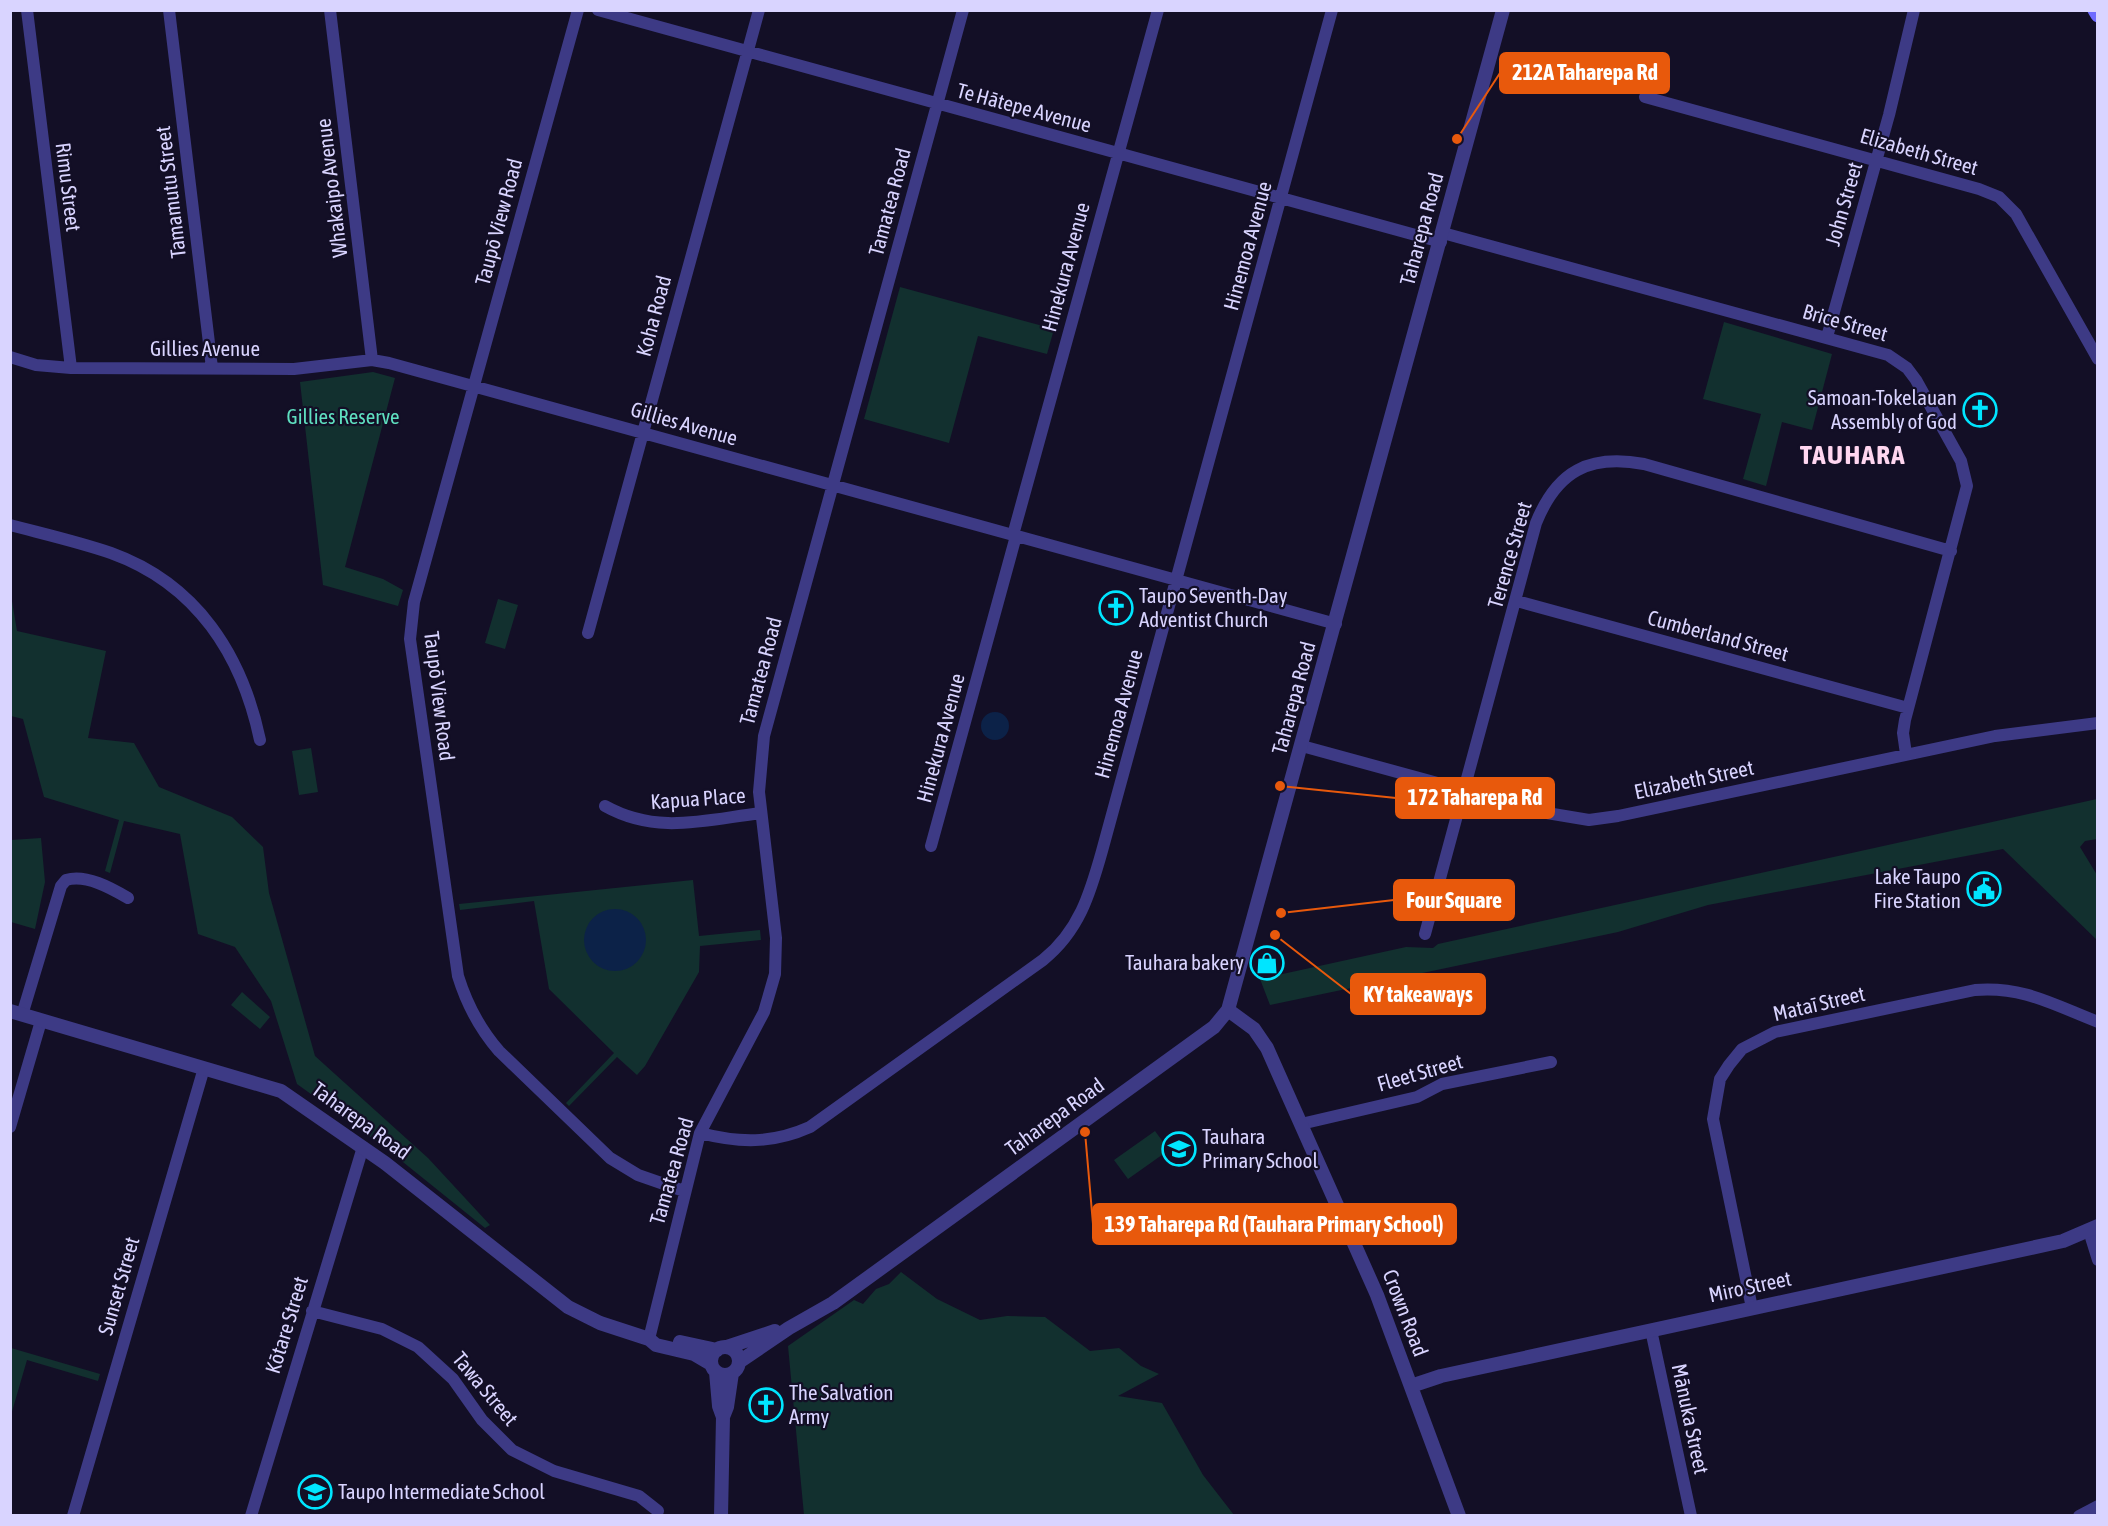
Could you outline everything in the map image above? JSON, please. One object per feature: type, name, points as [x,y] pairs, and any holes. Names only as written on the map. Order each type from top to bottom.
[{"type":"main road","points":[[2095,10],[2097,15]]},
{"type":"street","name":"Rimu Street","points":[[27,10],[71,368]]},
{"type":"street","name":"Tamamutu Street","points":[[169,10],[212,368]]},
{"type":"street","name":"Whakaipo Avenue","points":[[330,10],[372,360]]},
{"type":"street","name":"Taupō View Road","points":[[578,10],[410,626],[458,976],[465,1000],[486,1036],[593,1143],[631,1171],[684,1191]]},
{"type":"street","name":"Te Hātepe Avenue","points":[[598,10],[1281,199],[1442,238]]},
{"type":"street","name":"Koha Road","points":[[588,633],[759,10]]},
{"type":"street","name":"Tamatea Road","points":[[649,1339],[700,1133],[760,1020],[771,994],[775,974],[776,938],[761,813],[759,773],[764,736],[963,10]]},
{"type":"street","name":"Hinekura Avenue","points":[[931,846],[1158,10]]},
{"type":"street","name":"Hinemoa Avenue","points":[[700,1133],[757,1142],[810,1128],[1043,960],[1068,936],[1082,914],[1091,890],[1332,10]]},
{"type":"street","name":"Taharepa Road","points":[[16,1013],[281,1091],[363,1147],[568,1307],[600,1323],[649,1339],[656,1345],[694,1354],[724,1375],[789,1328],[833,1304],[1214,1027],[1228,1010],[1503,10]]},
{"type":"street","name":"John Street","points":[[1827,337],[1877,160],[1914,10]]},
{"type":"street","name":"Elizabeth Street","points":[[1645,97],[1990,192],[2008,204],[2016,214],[2097,359]]},
{"type":"street","name":"Brice Street","points":[[1442,238],[1827,337],[1888,355],[1907,368],[1916,380],[1966,474],[1966,498],[1908,708],[1903,733],[1906,754]]},
{"type":"street","name":"Gillies Avenue","points":[[10,357],[36,365],[71,368],[294,369],[372,360],[1336,624]]},
{"type":"street","name":"Terence Street","points":[[1425,934],[1517,601],[1536,523],[1549,496],[1567,476],[1581,468],[1609,460],[1644,464],[1951,551]]},
{"type":"street","points":[[10,525],[112,554],[153,573],[171,585],[203,616],[228,648],[246,684],[260,740]]},
{"type":"street","name":"Cumberland Street","points":[[1517,601],[1908,708]]},
{"type":"street","name":"Elizabeth Street","points":[[1302,746],[1547,813],[1589,820],[1618,816],[1995,736],[2097,723]]},
{"type":"street","name":"Kapua Place","points":[[605,806],[624,817],[669,825],[761,813]]},
{"type":"street","points":[[16,1013],[61,886],[66,880],[82,879],[113,889],[128,898]]},
{"type":"street","name":"Mataī Street","points":[[1752,1308],[1713,1119],[1720,1079],[1742,1049],[1775,1032],[1991,989],[2011,989],[2097,1022]]},
{"type":"street","name":"Crown Road","points":[[1228,1010],[1254,1029],[1261,1038],[1301,1124],[1377,1295],[1459,1515]]},
{"type":"street","points":[[10,1127],[41,1021]]},
{"type":"street","name":"Fleet Street","points":[[1301,1124],[1417,1096],[1442,1084],[1551,1062]]},
{"type":"street","name":"Sunset Street","points":[[73,1515],[204,1068]]},
{"type":"street","name":"Kōtare Street","points":[[251,1515],[363,1147]]},
{"type":"street","points":[[2093,1229],[2097,1260]]},
{"type":"street","name":"Miro Street","points":[[1411,1386],[1441,1376],[2063,1241],[2093,1229]]},
{"type":"street","name":"Tawa Street","points":[[312,1311],[382,1329],[418,1347],[453,1379],[482,1420],[512,1450],[554,1472],[639,1496],[658,1511]]},
{"type":"street","name":"Taharepa Road","points":[[649,1339],[658,1336],[722,1349],[789,1328]]},
{"type":"street","name":"Mānuka Street","points":[[1651,1330],[1691,1515]]},
{"type":"street","points":[[721,1515],[723,1417],[719,1406],[712,1356],[722,1349],[734,1351],[736,1368],[728,1407],[723,1417]]},
{"type":"street","points":[[2079,1515],[2097,1506]]},
{"type":"green space","points":[[900,287],[1054,329],[1047,354],[978,336],[949,443],[864,419]]},
{"type":"green space","points":[[1724,322],[1832,354],[1812,430],[1782,422],[1766,486],[1743,479],[1761,414],[1703,399]]},
{"type":"green space","name":"Gillies Reserve","points":[[373,372],[395,378],[345,567],[383,579],[403,590],[398,606],[323,585],[300,382]]},
{"type":"green space","points":[[10,589],[17,631],[106,651],[88,738],[134,743],[159,787],[232,817],[263,847],[269,893],[315,1056],[428,1158],[490,1225],[485,1228],[383,1146],[297,1084],[271,1001],[235,947],[198,934],[180,834],[124,821],[110,873],[105,871],[119,820],[44,797],[23,719],[11,716]]},
{"type":"green space","points":[[498,599],[518,605],[505,649],[485,643]]},
{"type":"green space","points":[[311,748],[318,792],[299,795],[292,751]]},
{"type":"green space","points":[[2097,799],[2097,839],[2085,841],[2080,847],[2097,875],[2097,940],[2003,849],[1708,905],[1618,932],[1270,1005],[1260,979],[1406,947],[1433,948],[1438,944]]},
{"type":"green space","points":[[41,838],[45,882],[35,929],[11,922],[11,840]]},
{"type":"green space","points":[[693,880],[699,936],[760,930],[761,940],[700,946],[699,972],[645,1066],[637,1075],[617,1057],[569,1106],[566,1103],[614,1053],[549,989],[534,901],[460,910],[459,904]]},
{"type":"green space","points":[[242,992],[270,1017],[260,1029],[231,1005]]},
{"type":"green space","points":[[1155,1131],[1169,1150],[1128,1179],[1114,1160]]},
{"type":"green space","points":[[901,1272],[937,1299],[980,1320],[1007,1316],[1045,1317],[1090,1351],[1119,1348],[1141,1366],[1159,1374],[1118,1396],[1162,1403],[1203,1475],[1234,1515],[804,1515],[788,1346],[854,1300],[863,1304],[876,1289],[889,1284]]},
{"type":"green space","points":[[11,1348],[100,1374],[98,1381],[27,1360],[11,1415]]},
{"type":"water","points":[[995,712],[1005,716],[1009,726],[1005,736],[995,740],[985,736],[981,726],[985,716]]},
{"type":"water","points":[[615,909],[627,911],[637,918],[644,928],[646,940],[644,952],[637,962],[627,969],[615,971],[603,969],[593,962],[586,952],[584,940],[586,928],[593,918],[603,911]]},
{"type":"place","name":"212A Taharepa Rd","points":[[1457,139]]},
{"type":"place","name":"Samoan-Tokelauan Assembly of God","points":[[1980,410]]},
{"type":"place","name":"Taupo Seventh-Day Adventist Church","points":[[1116,608]]},
{"type":"place","name":"172 Taharepa Rd","points":[[1280,786]]},
{"type":"place","name":"Lake Taupo Fire Station","points":[[1984,889]]},
{"type":"place","name":"Four Square","points":[[1281,913]]},
{"type":"place","name":"KY takeaways","points":[[1275,935]]},
{"type":"place","name":"Tauhara bakery","points":[[1267,963]]},
{"type":"place","name":"139 Taharepa Rd (Tauhara Primary School)","points":[[1085,1132]]},
{"type":"place","name":"Tauhara Primary School","points":[[1179,1149]]},
{"type":"place","name":"The Salvation Army","points":[[766,1405]]},
{"type":"place","name":"Taupo Intermediate School","points":[[315,1492]]},
{"type":"district","name":"TAUHARA","points":[[1853,455]]}]
